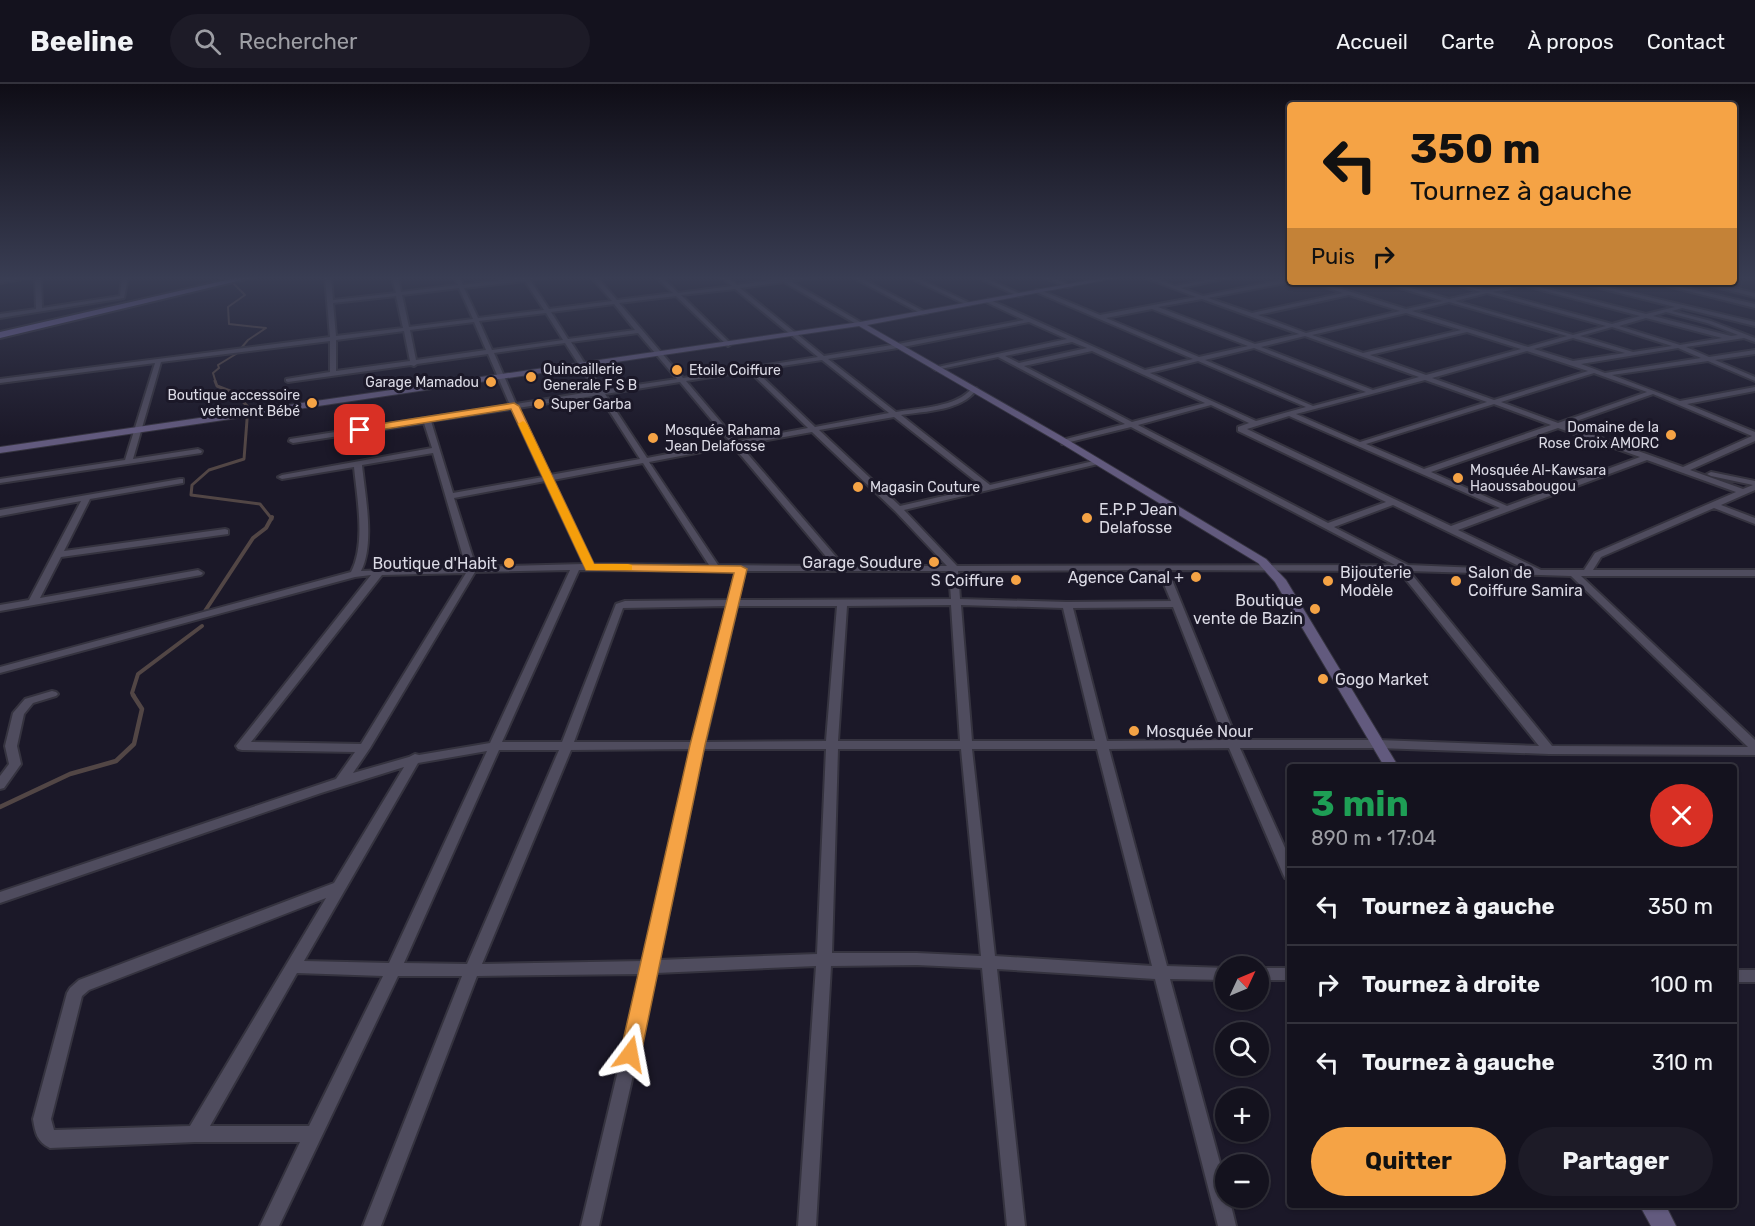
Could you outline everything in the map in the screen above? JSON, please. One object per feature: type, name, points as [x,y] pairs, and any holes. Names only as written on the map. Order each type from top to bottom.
[{"type":"main road","points":[[0,335],[20,330]]},
{"type":"street","points":[[332,330],[333,375]]},
{"type":"street","points":[[0,381],[391,330]]},
{"type":"street","points":[[407,330],[414,364]]},
{"type":"street","points":[[269,1226],[393,970],[494,746],[583,568],[547,478],[482,330]]},
{"type":"street","points":[[560,330],[715,568]]},
{"type":"street","points":[[714,330],[728,344]]},
{"type":"street","points":[[789,330],[988,487]]},
{"type":"street","points":[[0,450],[818,330]]},
{"type":"street","points":[[871,330],[1065,442],[1252,554],[1269,568],[1280,580],[1390,764]]},
{"type":"street","points":[[293,441],[898,346],[978,330]]},
{"type":"street","points":[[1052,330],[1255,423]]},
{"type":"street","points":[[1131,330],[1313,408]]},
{"type":"street","points":[[1212,330],[1373,392]]},
{"type":"street","points":[[1295,330],[1744,492]]},
{"type":"street","points":[[1145,372],[1328,330]]},
{"type":"street","points":[[1363,355],[1463,330]]},
{"type":"street","points":[[1472,330],[1653,392],[1755,437]]},
{"type":"street","points":[[1555,330],[1631,353]]},
{"type":"street","points":[[1540,573],[1241,429],[1255,423],[1590,330]]},
{"type":"street","points":[[1628,330],[1678,346],[1755,379]]},
{"type":"street","points":[[1701,330],[1730,338]]},
{"type":"street","points":[[1730,330],[1755,339]]},
{"type":"street","points":[[288,380],[638,331],[841,570]]},
{"type":"street","points":[[1575,364],[1745,336]]},
{"type":"street","points":[[936,368],[1071,339]]},
{"type":"street","points":[[1019,365],[1092,349]]},
{"type":"street","points":[[1606,375],[1755,352]]},
{"type":"street","points":[[999,355],[1405,568],[1549,750]]},
{"type":"street","points":[[128,461],[159,360]]},
{"type":"street","points":[[750,369],[898,508],[953,567],[966,744],[1016,1226]]},
{"type":"street","points":[[1360,444],[1595,371]]},
{"type":"street","points":[[451,496],[956,403],[969,396],[974,389]]},
{"type":"street","points":[[1680,403],[1755,389]]},
{"type":"street","points":[[1424,472],[1653,392]]},
{"type":"street","points":[[1065,442],[1210,403]]},
{"type":"street","points":[[1290,414],[1508,509]]},
{"type":"street","points":[[341,781],[364,748],[472,570],[428,420]]},
{"type":"street","points":[[1686,469],[1755,437]]},
{"type":"street","points":[[282,477],[436,450]]},
{"type":"street","points":[[0,481],[198,451]]},
{"type":"street","points":[[1452,529],[1647,457]]},
{"type":"street","points":[[898,508],[1098,462]]},
{"type":"street","points":[[355,574],[360,569],[363,552],[358,463]]},
{"type":"street","points":[[1673,466],[1755,485]]},
{"type":"street","points":[[0,513],[180,481]]},
{"type":"street","points":[[1587,573],[1598,555],[1744,492],[1755,485]]},
{"type":"street","points":[[33,602],[87,498]]},
{"type":"street","points":[[1328,526],[1394,502]]},
{"type":"street","points":[[1714,505],[1755,521]]},
{"type":"street","points":[[57,555],[225,532]]},
{"type":"street","points":[[0,670],[355,574],[583,568],[841,570],[953,567],[1405,568],[1540,573],[1755,573]]},
{"type":"street","points":[[1162,567],[1233,745],[1287,867]]},
{"type":"street","points":[[590,1226],[650,968],[698,745],[741,569]]},
{"type":"street","points":[[0,608],[198,573]]},
{"type":"street","points":[[364,748],[242,746],[380,573]]},
{"type":"street","points":[[1573,573],[1755,749]]},
{"type":"street","points":[[372,1226],[472,969],[567,744],[619,606],[625,604],[957,602],[1067,605],[1176,604]]},
{"type":"street","points":[[807,1226],[824,960],[832,746],[842,603]]},
{"type":"street","points":[[1067,605],[1101,746],[1163,974],[1227,1226]]},
{"type":"street","points":[[0,785],[15,764],[11,746],[19,713],[29,701],[52,694]]},
{"type":"street","points":[[0,898],[341,781],[415,758],[455,750],[494,746],[567,744],[1101,746],[1378,744],[1549,750],[1755,749]]},
{"type":"street","points":[[195,1134],[415,758]]},
{"type":"street","points":[[313,1134],[195,1134],[50,1139],[44,1132],[42,1119],[75,993],[84,985],[99,977],[340,887]]},
{"type":"street","points":[[294,967],[393,970],[650,968],[824,960],[917,959],[1163,974],[1215,974]]},
{"type":"street","points":[[1269,974],[1287,974]]},
{"type":"street","points":[[1737,976],[1755,976]]},
{"type":"street","points":[[1653,1208],[1664,1226]]},
{"type":"waterway","points":[[216,383],[213,373],[219,368],[218,365],[236,354],[248,340],[263,330]]},
{"type":"waterway","points":[[215,381],[217,386],[235,393],[248,407],[244,459],[209,470],[192,485],[191,495],[260,504],[271,518]]},
{"type":"waterway","points":[[205,611],[253,538],[266,528],[271,518]]},
{"type":"waterway","points":[[134,696],[132,693],[138,674],[202,626]]},
{"type":"waterway","points":[[0,807],[70,774],[116,761],[134,744],[142,709],[133,695]]},
{"type":"slow traffic","points":[[523,424],[590,568],[628,568]]},
{"type":"place","name":"Etoile Coiffure","points":[[677,370]]},
{"type":"place","name":"Quincaillerie Generale F S B","points":[[531,377]]},
{"type":"place","name":"Garage Mamadou","points":[[491,382]]},
{"type":"place","name":"Boutique accessoire vetement Bébé","points":[[312,403]]},
{"type":"place","name":"Super Garba","points":[[539,404]]},
{"type":"place","name":"Domaine de la Rose Croix AMORC","points":[[1671,435]]},
{"type":"place","name":"Mosquée Rahama Jean Delafosse","points":[[653,438]]},
{"type":"place","name":"Mosquée Al-Kawsara Haoussabougou","points":[[1458,478]]},
{"type":"place","name":"Magasin Couture","points":[[858,487]]},
{"type":"place","name":"E.P.P Jean Delafosse","points":[[1087,518]]},
{"type":"place","name":"Garage Soudure","points":[[934,562]]},
{"type":"place","name":"Boutique d'Habit","points":[[509,563]]},
{"type":"place","name":"Agence Canal +","points":[[1196,577]]},
{"type":"place","name":"S Coiffure","points":[[1016,580]]},
{"type":"place","name":"Bijouterie Modèle","points":[[1328,581]]},
{"type":"place","name":"Salon de Coiffure Samira","points":[[1456,581]]},
{"type":"place","name":"Boutique vente de Bazin","points":[[1315,609]]},
{"type":"place","name":"Gogo Market","points":[[1323,679]]},
{"type":"place","name":"Mosquée Nour","points":[[1134,731]]},
{"type":"route","points":[[360,430],[514,406],[590,568],[741,569],[698,745],[630,1054]]}]
